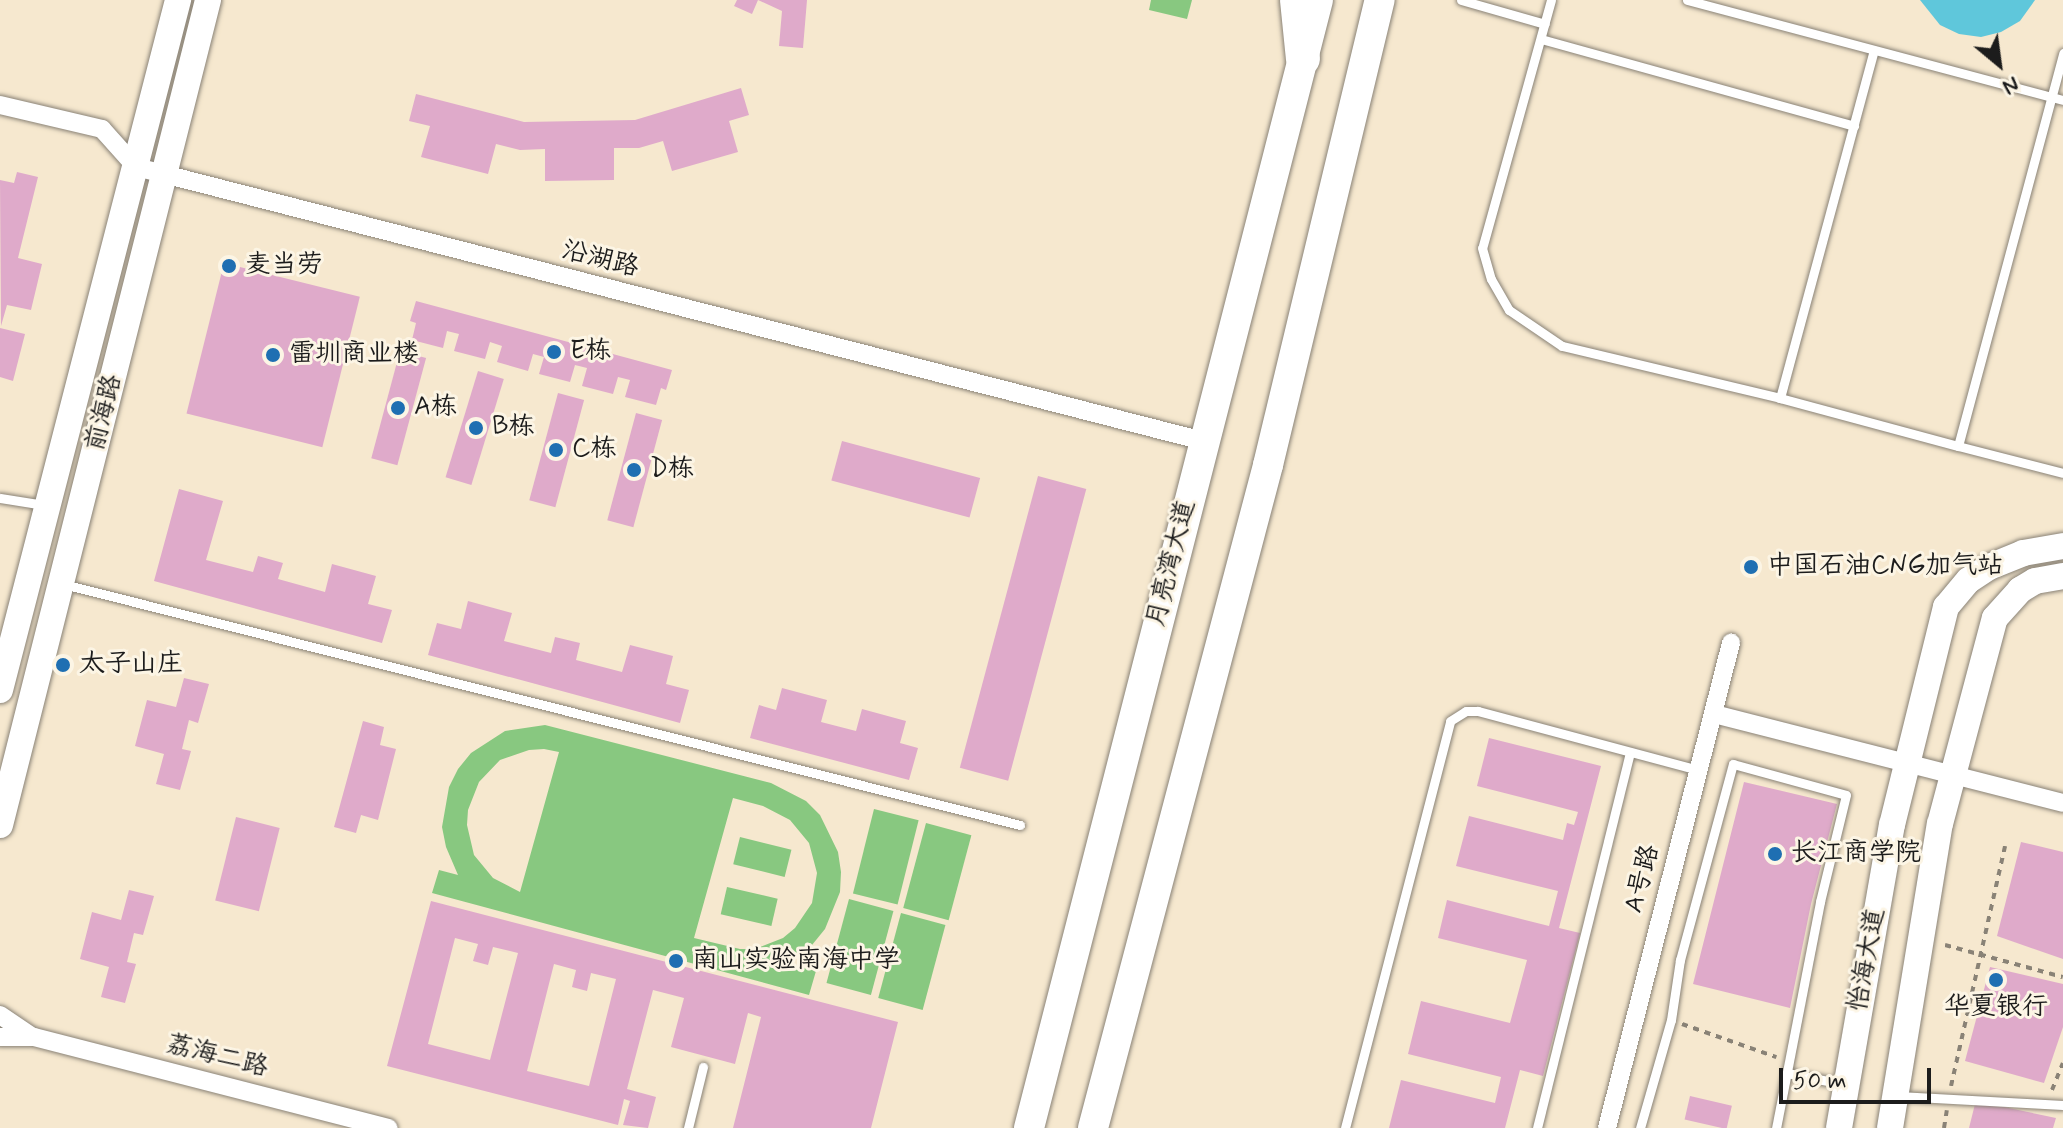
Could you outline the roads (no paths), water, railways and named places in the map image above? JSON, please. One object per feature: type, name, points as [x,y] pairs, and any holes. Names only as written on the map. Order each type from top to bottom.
[{"type":"highway","points":[[1297,0],[1303,59]]},
{"type":"main road","name":"月亮湾大道","points":[[1029,1128],[1318,0]]},
{"type":"main road","points":[[1093,1128],[1268,465],[1380,0]]},
{"type":"street","name":"前海路","points":[[1,686],[178,0]]},
{"type":"street","name":"前海路","points":[[0,825],[208,0]]},
{"type":"street","points":[[0,105],[102,129],[136,167]]},
{"type":"street","name":"沿湖路","points":[[136,167],[1203,441]]},
{"type":"street","name":"怡海大道","points":[[1839,1128],[1881,883],[1946,607],[1969,580],[1989,567],[2023,553],[2063,546]]},
{"type":"street","name":"怡海大道","points":[[1890,1128],[1932,867],[1952,775],[1995,618],[2020,590],[2035,581],[2063,576]]},
{"type":"street","name":"A号路","points":[[1607,1128],[1731,643]]},
{"type":"street","points":[[1714,714],[2063,803]]},
{"type":"street","name":"荔海二路","points":[[0,1015],[34,1037]]},
{"type":"street","name":"荔海二路","points":[[0,1037],[34,1037],[388,1128]]},
{"type":"lane","points":[[1461,0],[1545,24]]},
{"type":"lane","points":[[1551,0],[1482,248],[1491,279],[1509,310],[1562,346],[1780,398],[2063,473]]},
{"type":"lane","points":[[1687,0],[2063,100]]},
{"type":"lane","points":[[1541,39],[1854,126]]},
{"type":"lane","points":[[1780,398],[1874,50]]},
{"type":"lane","points":[[1958,446],[2063,53]]},
{"type":"lane","points":[[0,498],[49,506]]},
{"type":"lane","points":[[63,584],[1020,825]]},
{"type":"lane","points":[[1345,1128],[1450,721],[1466,711],[1478,711],[1698,770]]},
{"type":"lane","points":[[1537,1128],[1630,752]]},
{"type":"lane","points":[[1640,1128],[1671,1020],[1680,960],[1733,764],[1846,795],[1776,1128]]},
{"type":"lane","points":[[688,1128],[703,1067]]},
{"type":"lane","points":[[1788,1068],[1846,1085]]},
{"type":"lane","points":[[1895,1096],[2063,1105]]},
{"type":"water","points":[[1920,0],[2035,0],[2020,21],[2001,32],[1981,37],[1959,34],[1940,25]]},
{"type":"place","name":"麦当劳","points":[[229,266]]},
{"type":"place","name":"E栋","points":[[554,352]]},
{"type":"place","name":"雷圳商业楼","points":[[273,355]]},
{"type":"place","name":"A栋","points":[[398,408]]},
{"type":"place","name":"B栋","points":[[476,428]]},
{"type":"place","name":"C栋","points":[[556,450]]},
{"type":"place","name":"D栋","points":[[634,470]]},
{"type":"place","name":"中国石油CNG加气站","points":[[1751,567]]},
{"type":"place","name":"太子山庄","points":[[63,665]]},
{"type":"place","name":"长江商学院","points":[[1775,854]]},
{"type":"place","name":"南山实验南海中学","points":[[676,961]]},
{"type":"place","name":"华夏银行","points":[[1996,980]]}]
